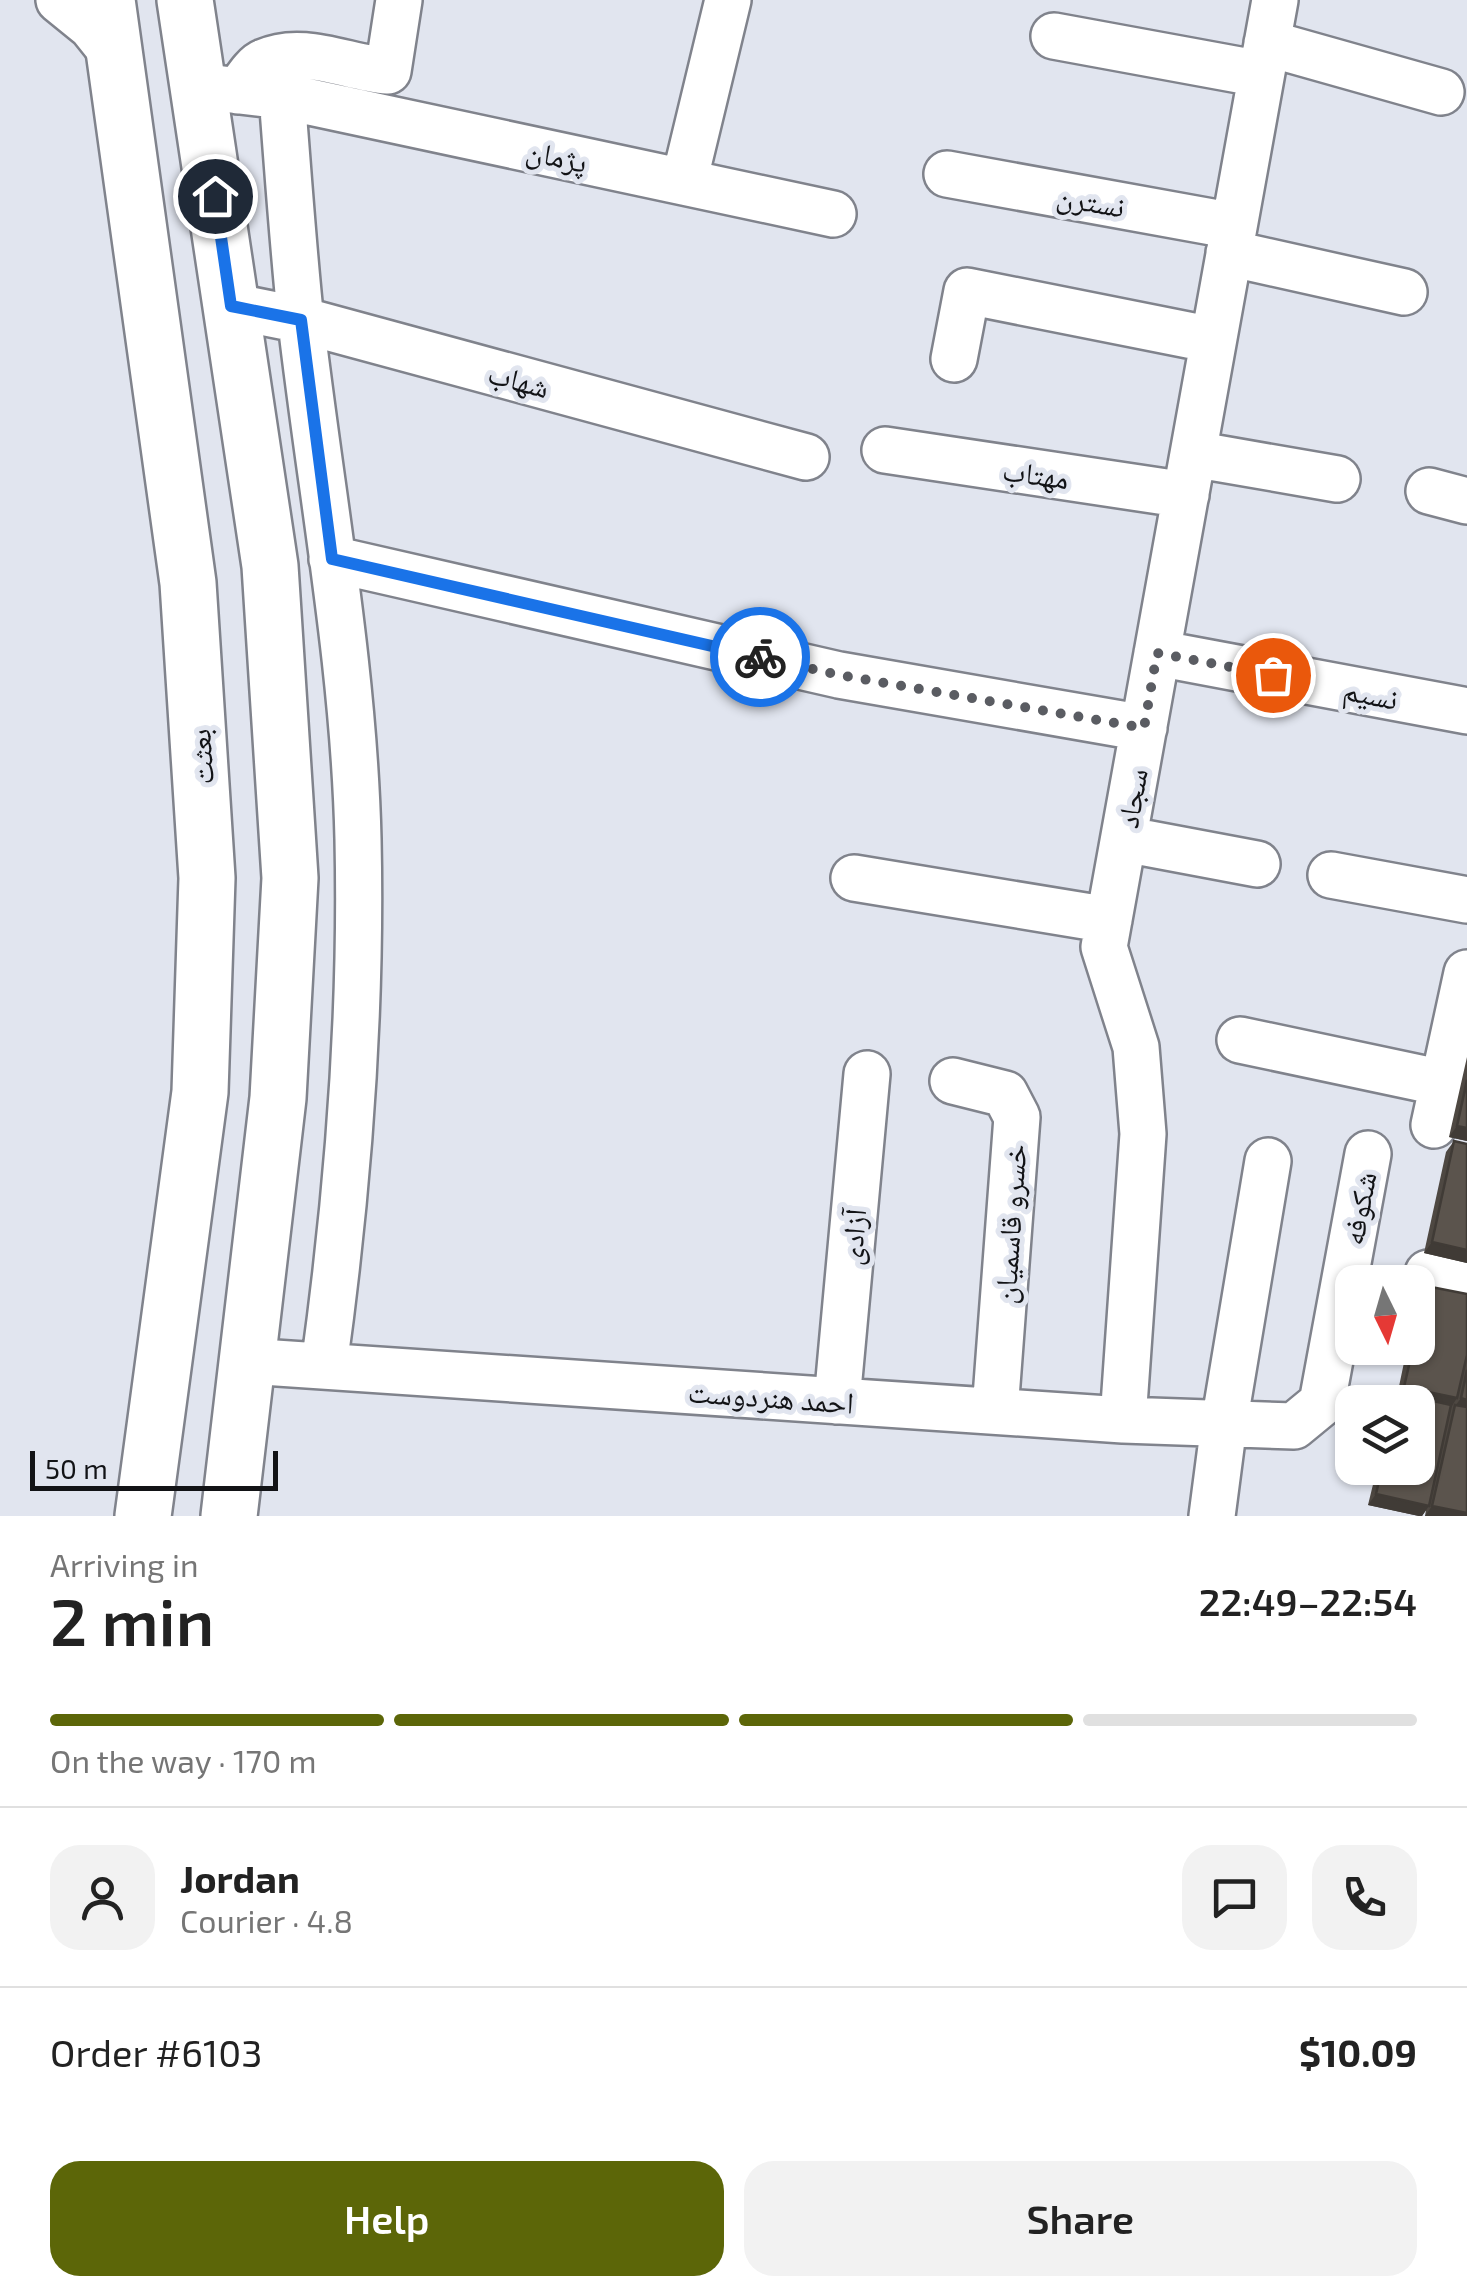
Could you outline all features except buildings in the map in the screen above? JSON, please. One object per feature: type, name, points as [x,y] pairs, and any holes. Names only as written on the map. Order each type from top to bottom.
[{"type":"main road","name":"بعثت","points":[[107,0],[188,583],[207,878],[200,1092],[143,1516]]},
{"type":"main road","points":[[186,0],[239,91],[231,306],[270,566],[290,878],[278,1098],[229,1516]]},
{"type":"main road","points":[[200,1092],[278,1098]]},
{"type":"street","points":[[59,0],[92,26],[115,56]]},
{"type":"street","points":[[324,1366],[341,1243],[355,1036],[358,838],[344,657],[301,320],[239,91],[262,62],[304,54],[364,69],[388,70],[400,0]]},
{"type":"street","points":[[684,182],[728,0]]},
{"type":"street","points":[[1054,36],[1268,39],[1441,92]]},
{"type":"street","name":"سجاد","points":[[1123,1420],[1144,1134],[1136,1047],[1104,946],[1268,39]]},
{"type":"street","name":"پژمان","points":[[239,91],[833,214]]},
{"type":"street","name":"نسترن","points":[[947,174],[1232,240],[1404,292]]},
{"type":"street","points":[[954,358],[967,291],[1214,340]]},
{"type":"street","name":"شهاب","points":[[231,306],[301,320],[806,458]]},
{"type":"street","name":"مهتاب","points":[[885,450],[1189,474],[1338,479]]},
{"type":"street","points":[[332,559],[839,675],[1144,728]]},
{"type":"street","name":"نسیم","points":[[1157,653],[1467,711]]},
{"type":"street","points":[[1124,838],[1257,864]]},
{"type":"street","points":[[1331,875],[1467,900]]},
{"type":"street","points":[[854,878],[1109,920]]},
{"type":"street","points":[[1240,1040],[1439,1104],[1467,973]]},
{"type":"street","name":"آزادی","points":[[838,1400],[867,1074]]},
{"type":"street","name":"خسرو قاسمیان","points":[[953,1081],[1005,1094],[1017,1118],[994,1411]]},
{"type":"street","name":"شکوفه","points":[[1294,1426],[1322,1403],[1368,1154]]},
{"type":"street","points":[[1212,1516],[1268,1161]]},
{"type":"street","name":"احمد هنردوست","points":[[247,1361],[1123,1420],[1294,1426]]},
{"type":"way so far","points":[[760,657],[839,675],[1144,728],[1157,653],[1273,675]]},
{"type":"route","points":[[215,196],[231,306],[301,320],[332,559],[760,657]]}]
